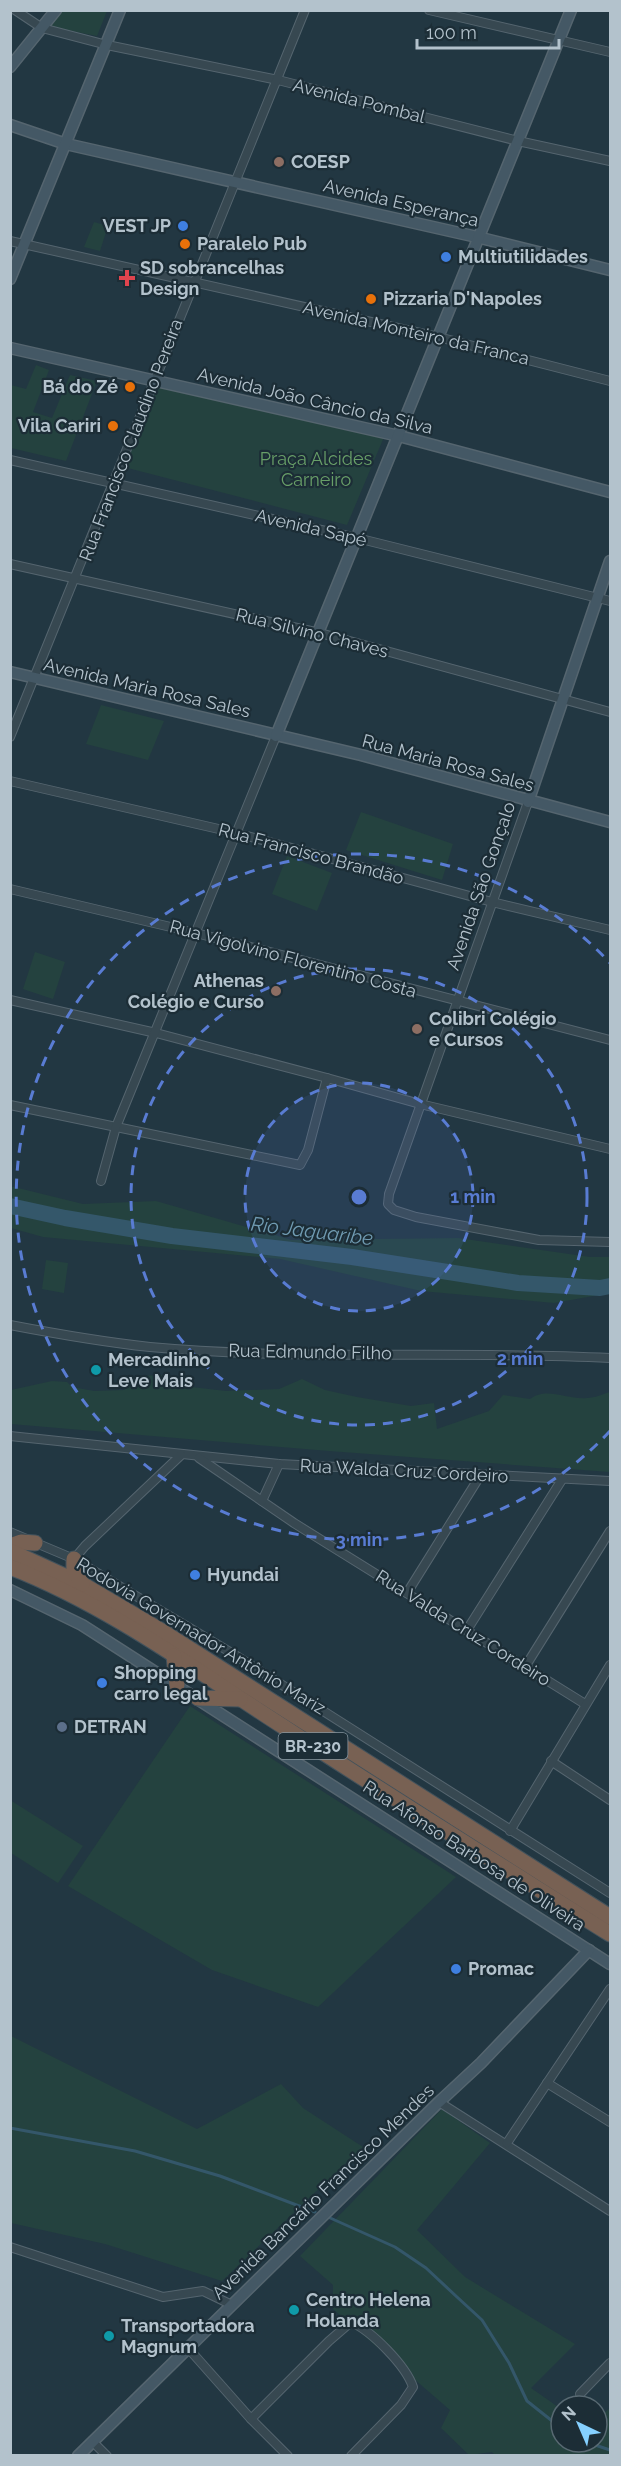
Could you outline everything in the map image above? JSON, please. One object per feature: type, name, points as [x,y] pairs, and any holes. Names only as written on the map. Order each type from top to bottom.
[{"type":"highway","points":[[10,1549],[21,1542],[35,1542]]},
{"type":"highway","name":"Rodovia Governador Antônio Mariz","points":[[10,1549],[82,1584],[165,1633],[610,1917]]},
{"type":"highway","points":[[74,1559],[74,1570],[82,1584]]},
{"type":"highway","name":"Rodovia Governador Antônio Mariz","points":[[10,1567],[45,1581],[174,1656],[610,1934]]},
{"type":"highway","points":[[174,1656],[177,1685]]},
{"type":"highway","points":[[198,1698],[241,1699]]},
{"type":"street","name":"Avenida Pombal","points":[[15,10],[42,28],[107,45],[278,80],[518,141],[610,161]]},
{"type":"street","points":[[10,67],[56,10]]},
{"type":"street","points":[[10,279],[120,10]]},
{"type":"street","name":"Rua Francisco Claudino Pereira","points":[[10,737],[305,10]]},
{"type":"street","points":[[429,10],[610,52]]},
{"type":"street","points":[[101,1181],[116,1127],[320,633],[477,237],[572,10]]},
{"type":"street","name":"Avenida Esperança","points":[[10,125],[66,144],[477,237],[610,270]]},
{"type":"street","name":"Avenida Monteiro da Franca","points":[[10,241],[438,337],[610,381]]},
{"type":"street","name":"Avenida João Câncio da Silva","points":[[10,348],[399,436],[610,492]]},
{"type":"street","name":"Avenida Sapé","points":[[10,460],[357,538],[610,602]]},
{"type":"street","name":"Avenida São Gonçalo","points":[[610,561],[388,1199],[390,1207],[416,1217],[539,1239],[610,1242]]},
{"type":"street","name":"Rua Silvino Chaves","points":[[10,564],[320,633],[562,701],[610,712]]},
{"type":"street","name":"Avenida Maria Rosa Sales","points":[[10,672],[276,736]]},
{"type":"street","name":"Rua Maria Rosa Sales","points":[[276,736],[361,755],[528,802],[610,822]]},
{"type":"street","name":"Rua Francisco Brandão","points":[[10,781],[236,833],[492,902],[610,930]]},
{"type":"street","name":"Rua Vigolvino Florentino Costa","points":[[10,890],[196,933],[610,1040]]},
{"type":"street","points":[[10,1000],[156,1034],[420,1104],[610,1149]]},
{"type":"street","points":[[10,1105],[297,1165],[305,1160],[327,1078]]},
{"type":"street","name":"Rua Edmundo Filho","points":[[10,1325],[150,1347],[339,1355],[456,1354],[610,1358]]},
{"type":"street","name":"Rua Valda Cruz Cordeiro","points":[[10,1436],[198,1457],[262,1501],[585,1704]]},
{"type":"street","points":[[74,1559],[181,1455]]},
{"type":"street","name":"Rua Walda Cruz Cordeiro","points":[[198,1457],[480,1476],[610,1481]]},
{"type":"street","points":[[262,1501],[279,1464]]},
{"type":"street","points":[[407,1593],[480,1476]]},
{"type":"street","points":[[467,1630],[562,1478]]},
{"type":"street","points":[[525,1667],[610,1531]]},
{"type":"street","points":[[10,1532],[74,1559],[235,1655],[610,1893]]},
{"type":"street","name":"Rua Afonso Barbosa de Oliveira","points":[[10,1590],[82,1625],[610,1964]]},
{"type":"street","points":[[510,1831],[610,1665]]},
{"type":"street","points":[[551,1761],[610,1800]]},
{"type":"street","name":"Avenida Bancário Francisco Mendes","points":[[78,2456],[481,2063],[589,1950]]},
{"type":"street","points":[[507,2144],[610,1989]]},
{"type":"street","points":[[547,2083],[610,2122]]},
{"type":"street","points":[[439,2102],[610,2211]]},
{"type":"street","points":[[10,2247],[163,2297],[203,2291],[232,2305]]},
{"type":"street","points":[[251,2419],[351,2322],[379,2343],[401,2366],[412,2385],[412,2390],[400,2405],[351,2456]]},
{"type":"street","points":[[188,2348],[251,2419],[287,2455]]},
{"type":"street","points":[[580,2394],[610,2363]]},
{"type":"street","points":[[93,2442],[106,2456]]},
{"type":"green space","points":[[55,11],[107,11],[97,36],[42,25]]},
{"type":"green space","points":[[94,222],[108,226],[100,251],[84,247]]},
{"type":"green space","points":[[36,365],[49,370],[33,412],[52,418],[70,375],[97,381],[66,461],[11,448],[11,385],[26,389]]},
{"type":"green space","name":"Praça Alcides Carneiro","points":[[151,385],[384,437],[347,525],[120,466]]},
{"type":"green space","points":[[101,705],[164,721],[148,760],[86,744]]},
{"type":"green space","points":[[361,812],[453,844],[442,880],[346,850]]},
{"type":"green space","points":[[287,856],[332,873],[317,911],[272,894]]},
{"type":"green space","points":[[35,952],[65,962],[53,999],[23,989]]},
{"type":"green space","points":[[10,1186],[83,1204],[156,1201],[292,1240],[458,1238],[590,1257],[610,1257],[610,1293],[554,1303],[421,1291],[280,1259],[43,1237],[11,1228]]},
{"type":"green space","points":[[46,1260],[68,1263],[64,1293],[42,1289]]},
{"type":"green space","points":[[166,1375],[174,1385],[226,1391],[279,1389],[302,1379],[325,1390],[357,1397],[411,1406],[434,1403],[437,1429],[489,1411],[503,1395],[530,1399],[536,1395],[550,1393],[587,1398],[610,1392],[610,1472],[11,1424],[11,1390],[52,1381],[67,1382],[72,1387],[94,1391],[124,1390],[136,1376]]},
{"type":"green space","points":[[190,1706],[456,1877],[318,2007],[212,1970],[68,1886]]},
{"type":"green space","points":[[10,1800],[83,1846],[58,1883],[11,1853]]},
{"type":"green space","points":[[11,2036],[197,2129],[281,2084],[303,2108],[363,2147],[222,2281],[105,2244],[11,2223]]},
{"type":"green space","points":[[442,2109],[490,2143],[417,2230],[465,2277],[575,2344],[531,2388],[549,2401],[549,2454],[609,2454],[610,2408],[610,2455],[496,2456],[492,2452],[469,2455],[441,2428],[450,2410],[333,2309],[333,2285],[300,2256]]},
{"type":"waterway","name":"Rio Jaguaribe","points":[[10,1206],[172,1236],[352,1257],[518,1283],[600,1288],[610,1286]]},
{"type":"waterway","points":[[10,2128],[135,2151],[220,2176],[315,2212]]},
{"type":"waterway","points":[[328,2217],[395,2247],[426,2268],[482,2320],[509,2363],[527,2401],[549,2418]]},
{"type":"place","name":"COESP","points":[[279,162]]},
{"type":"place","name":"VEST JP","points":[[183,226]]},
{"type":"place","name":"Paralelo Pub","points":[[185,244]]},
{"type":"place","name":"Multiutilidades","points":[[446,257]]},
{"type":"place","name":"SD sobrancelhas Design","points":[[127,278]]},
{"type":"place","name":"Pizzaria D'Napoles","points":[[371,299]]},
{"type":"place","name":"Bá do Zé","points":[[130,387]]},
{"type":"place","name":"Vila Cariri","points":[[113,426]]},
{"type":"place","name":"Athenas Colégio e Curso","points":[[276,991]]},
{"type":"place","name":"Colibri Colégio e Cursos","points":[[417,1029]]},
{"type":"place","name":"Mercadinho Leve Mais","points":[[96,1370]]},
{"type":"place","name":"Hyundai","points":[[195,1575]]},
{"type":"place","name":"Shopping carro legal","points":[[102,1683]]},
{"type":"place","name":"DETRAN","points":[[62,1727]]},
{"type":"place","name":"Promac","points":[[456,1969]]},
{"type":"place","name":"Centro Helena Holanda","points":[[294,2310]]},
{"type":"place","name":"Transportadora Magnum","points":[[109,2336]]}]
